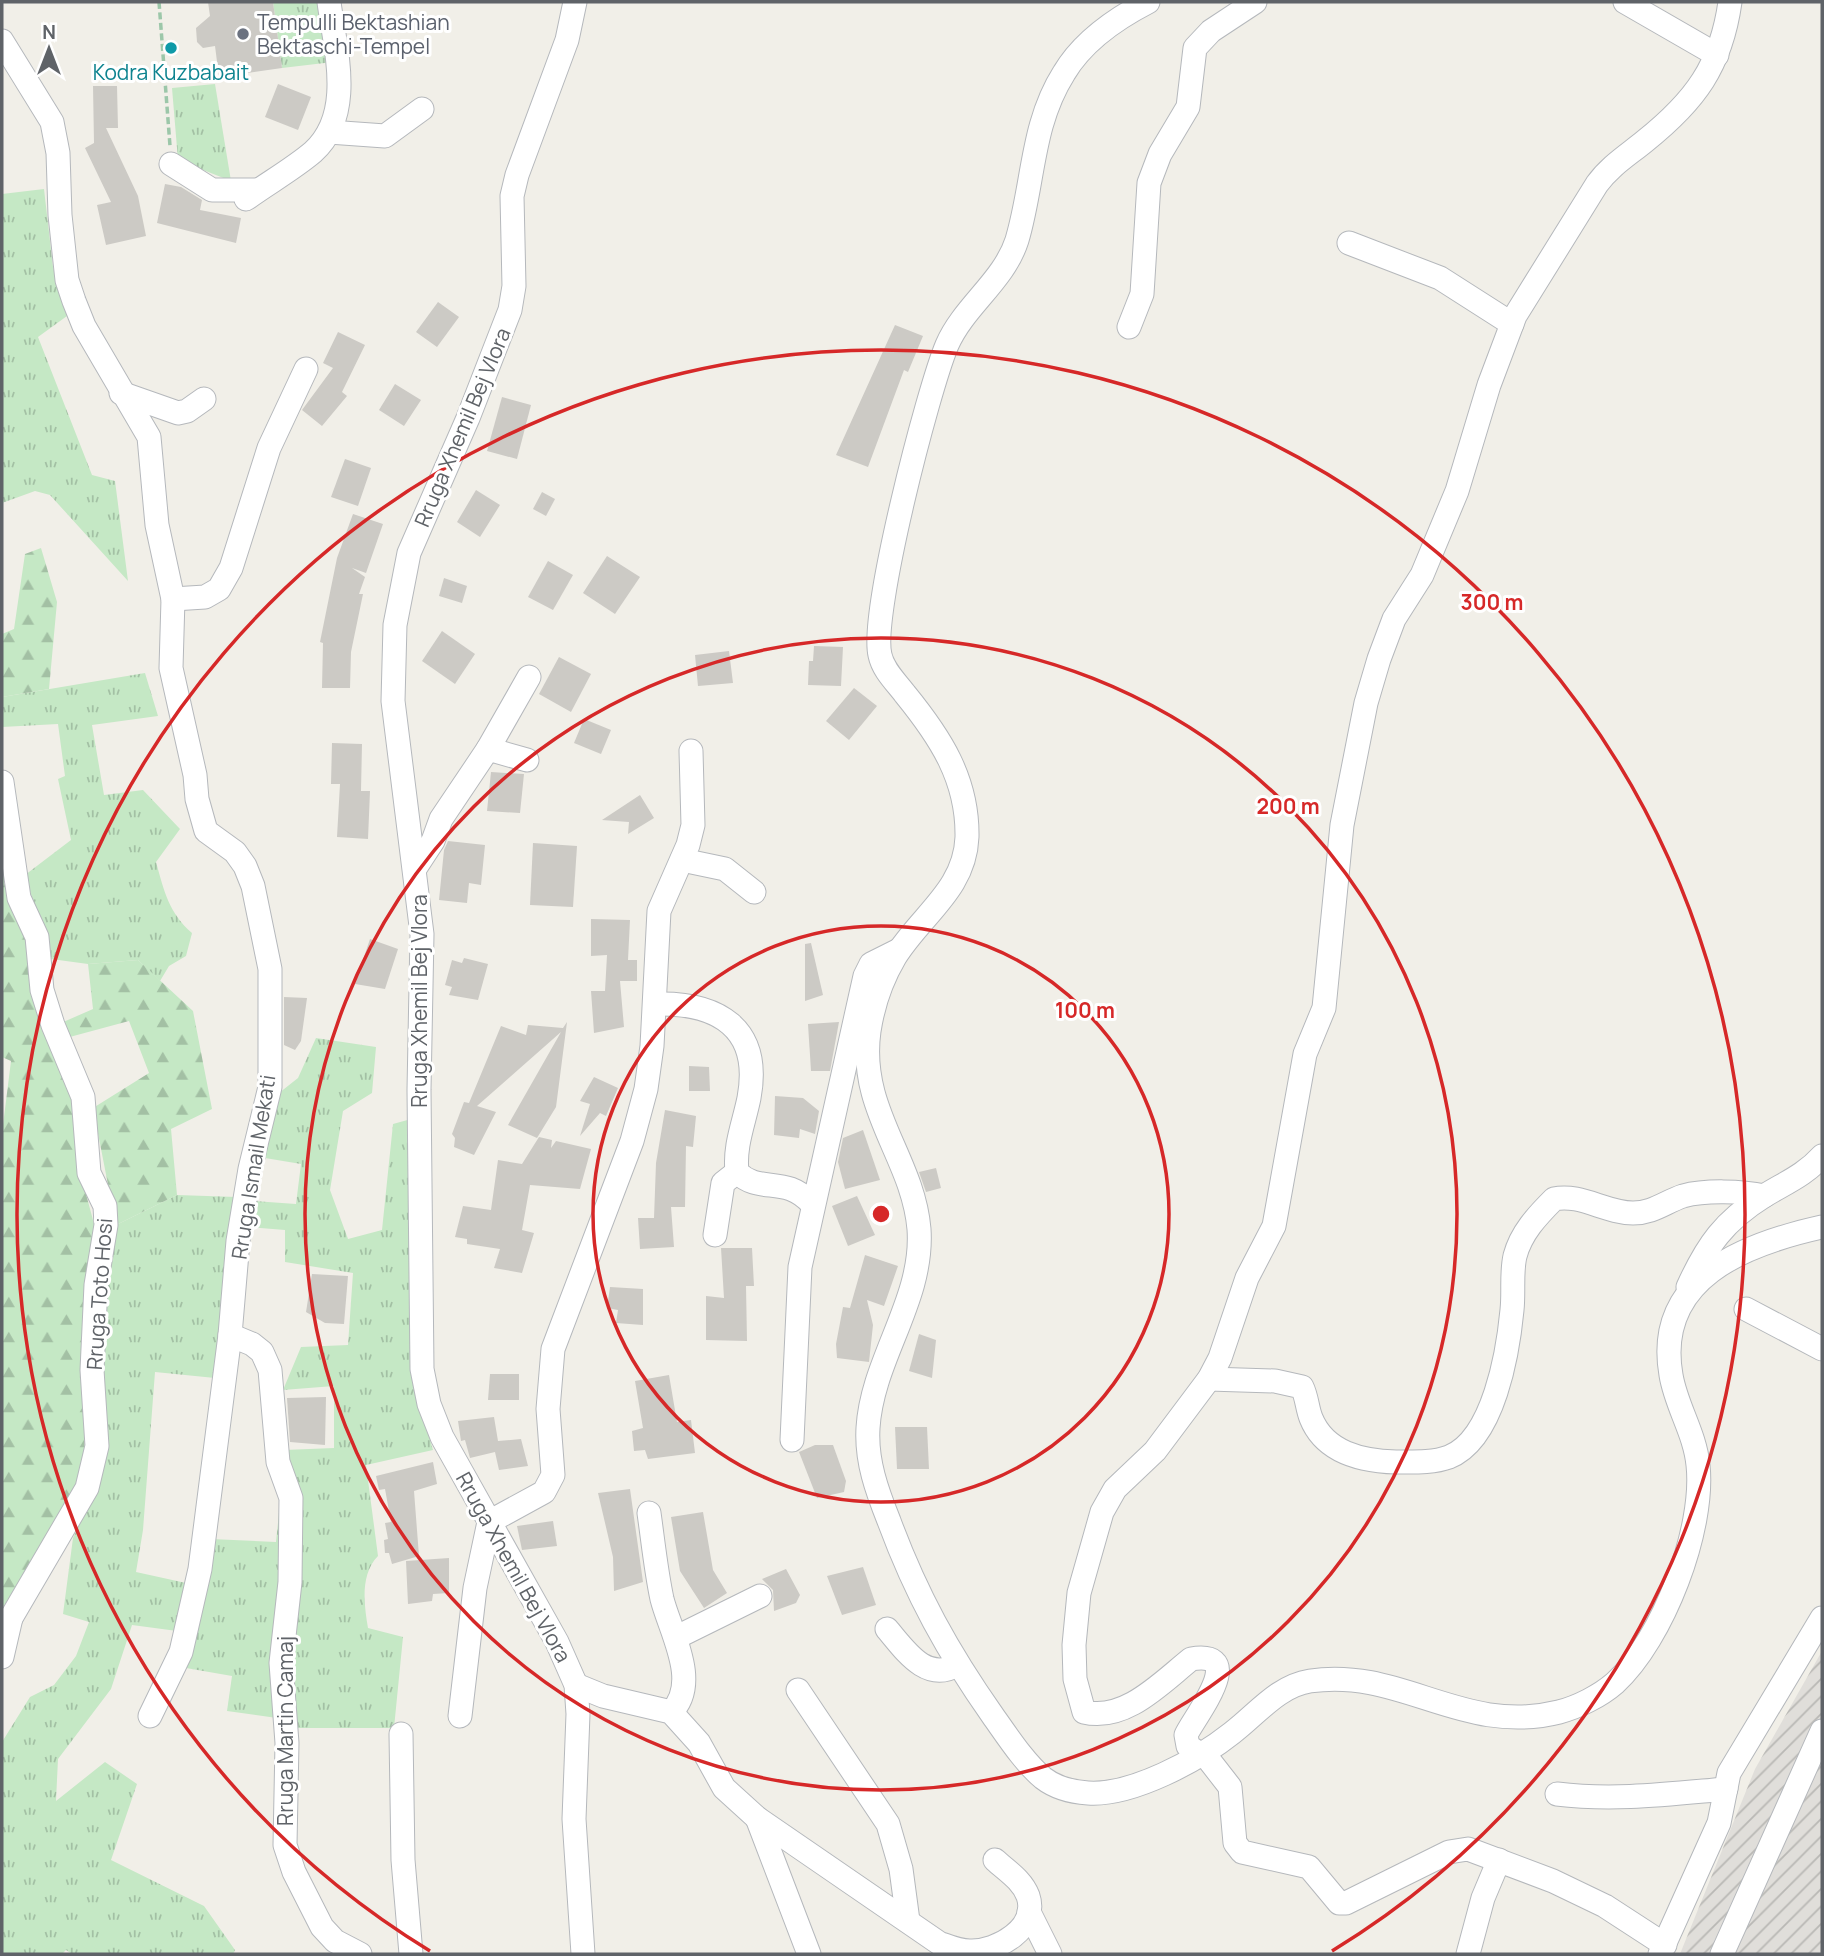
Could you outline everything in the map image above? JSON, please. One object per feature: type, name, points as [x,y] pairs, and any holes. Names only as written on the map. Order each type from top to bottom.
[{"type":"street","points":[[171,164],[212,190],[252,195],[314,151],[329,132],[336,110],[339,82],[329,2]]},
{"type":"street","name":"Rruga Xhemil Bej Vlora","points":[[575,2],[567,40],[516,175],[512,196],[514,286],[510,310],[468,418],[409,553],[399,589],[392,660],[399,763],[409,810],[416,867],[422,966],[419,1090],[422,1369],[429,1404],[442,1437],[557,1642],[576,1685],[578,1714],[574,1819],[583,1954]]},
{"type":"street","points":[[1148,2],[1083,46],[1056,86],[1042,117],[1016,244],[1007,265],[965,314],[948,344],[929,401],[893,551],[878,640],[880,662],[948,752],[964,801],[967,845],[962,868],[945,897],[899,950],[876,999],[867,1063],[884,1132],[915,1204],[918,1258],[905,1311],[880,1375],[871,1407],[868,1455],[876,1486],[901,1553],[957,1665],[1040,1776],[1058,1787],[1101,1794],[1164,1774],[1199,1755],[1227,1738],[1285,1689],[1303,1681],[1379,1681],[1468,1713],[1509,1717],[1561,1711],[1610,1688],[1631,1665],[1659,1618],[1688,1545],[1698,1511],[1700,1488],[1695,1442],[1675,1391],[1669,1356],[1675,1314],[1711,1240],[1764,1196],[1799,1178],[1822,1156]]},
{"type":"street","points":[[1129,327],[1142,293],[1149,183],[1160,154],[1188,107],[1195,48],[1210,31],[1255,2]]},
{"type":"street","points":[[1625,2],[1717,55]]},
{"type":"street","points":[[1730,2],[1717,55],[1700,89],[1674,117],[1602,177],[1512,324],[1489,385],[1457,491],[1422,575],[1394,619],[1366,703],[1342,825],[1324,1008],[1305,1054],[1274,1226],[1247,1278],[1220,1358],[1209,1379],[1155,1451],[1115,1489],[1102,1512],[1079,1593],[1074,1645],[1077,1696],[1084,1712],[1107,1715],[1130,1705],[1191,1659],[1201,1657],[1210,1661],[1217,1668],[1218,1679],[1186,1735],[1188,1746],[1209,1760],[1230,1787],[1235,1843],[1241,1852],[1309,1867],[1339,1903],[1346,1903],[1449,1852],[1468,1849],[1605,1906],[1663,1950],[1719,1823],[1729,1773],[1822,1618]]},
{"type":"street","name":"Rruga Ismail Mekati","points":[[2,41],[52,122],[58,153],[60,215],[67,280],[84,326],[149,437],[157,525],[173,598],[171,668],[195,775],[197,799],[206,831],[235,852],[245,866],[253,886],[270,970],[270,1087],[248,1179],[238,1241],[230,1335],[200,1569],[180,1652],[150,1716]]},
{"type":"street","points":[[329,132],[385,136],[422,109]]},
{"type":"street","points":[[1349,243],[1440,278],[1512,324]]},
{"type":"street","points":[[173,598],[205,597],[219,589],[231,569],[269,448],[306,369]]},
{"type":"street","points":[[121,393],[178,413],[187,411],[204,399]]},
{"type":"street","points":[[416,867],[433,841],[441,819],[488,750],[529,677]]},
{"type":"street","points":[[488,750],[527,760]]},
{"type":"street","points":[[460,1716],[475,1588],[489,1522],[544,1492],[553,1475],[548,1409],[553,1349],[632,1141],[646,1089],[655,1004],[659,911],[682,860],[693,825],[691,751]]},
{"type":"street","name":"Rruga Toto Hosi","points":[[2,782],[19,898],[37,937],[42,990],[52,1025],[83,1097],[89,1173],[104,1206],[106,1225],[96,1285],[92,1370],[98,1418],[94,1469],[87,1488],[6,1623],[2,1657]]},
{"type":"street","points":[[682,860],[725,869],[754,892]]},
{"type":"street","points":[[792,1440],[800,1267],[812,1204],[865,976],[871,964],[899,950]]},
{"type":"street","points":[[655,1004],[674,1003],[716,1012],[741,1035],[752,1073],[739,1138],[737,1172],[723,1183],[715,1236]]},
{"type":"street","points":[[737,1172],[756,1184],[794,1188],[812,1204]]},
{"type":"street","points":[[1209,1379],[1275,1381],[1302,1387],[1311,1417],[1321,1435],[1338,1449],[1359,1459],[1420,1462],[1449,1457],[1465,1446],[1479,1430],[1493,1401],[1509,1335],[1514,1258],[1522,1236],[1554,1199],[1577,1200],[1607,1210],[1633,1213],[1657,1210],[1683,1196],[1704,1193],[1764,1196]]},
{"type":"street","points":[[1683,1296],[1698,1279],[1721,1265],[1771,1241],[1822,1227]]},
{"type":"street","points":[[1746,1309],[1822,1349]]},
{"type":"street","name":"Rruga Martin Camaj","points":[[230,1335],[252,1344],[262,1352],[270,1370],[278,1462],[291,1498],[291,1571],[281,1662],[287,1743],[285,1845],[294,1872],[322,1927],[335,1941],[360,1954]]},
{"type":"street","points":[[649,1513],[662,1597],[677,1637],[682,1693],[678,1706],[671,1712]]},
{"type":"street","points":[[677,1637],[760,1596]]},
{"type":"street","points":[[887,1629],[909,1655],[927,1669],[947,1671],[957,1665]]},
{"type":"street","points":[[576,1685],[603,1696],[671,1712],[699,1743],[724,1788],[757,1818],[939,1943],[955,1950],[993,1948],[1014,1936],[1029,1912]]},
{"type":"street","points":[[798,1690],[888,1824],[901,1869],[908,1921]]},
{"type":"street","points":[[1723,1954],[1822,1731]]},
{"type":"street","points":[[401,1734],[403,1860],[411,1954]]},
{"type":"street","points":[[1557,1794],[1634,1798],[1726,1789]]},
{"type":"street","points":[[757,1818],[809,1954]]},
{"type":"street","points":[[995,1860],[1022,1884],[1029,1898],[1029,1912],[1050,1954]]},
{"type":"street","points":[[1468,1954],[1483,1898],[1499,1860]]},
{"type":"path","points":[[159,2],[171,164]]},
{"type":"shaded area","points":[[1822,1651],[1822,1954],[1680,1954],[1755,1769]]},
{"type":"green space","points":[[273,2],[324,2],[333,62],[282,68]]},
{"type":"green space","points":[[215,84],[231,181],[178,160],[172,88]]},
{"type":"green space","points":[[44,189],[53,267],[67,316],[38,337],[92,475],[115,481],[128,581],[50,495],[35,491],[2,503],[2,194]]},
{"type":"green space","points":[[41,548],[57,602],[49,689],[2,697],[2,634],[14,629],[25,554]]},
{"type":"green space","points":[[145,673],[158,716],[92,725],[104,795],[143,790],[180,829],[156,862],[173,909],[192,933],[186,956],[169,966],[160,981],[138,960],[88,964],[51,959],[25,875],[71,840],[58,779],[65,776],[58,724],[2,727],[2,697]]},
{"type":"green space","points":[[2,864],[5,886],[27,942],[77,1109],[77,1161],[96,1231],[83,1368],[85,1474],[2,1609],[2,1133],[11,1061],[2,1057]]},
{"type":"green space","points":[[138,960],[193,1011],[212,1109],[171,1129],[177,1195],[112,1227],[112,1205],[93,1108],[149,1073],[129,1021],[66,1038],[61,1023],[93,1009],[88,964]]},
{"type":"green space","points":[[316,1038],[376,1047],[372,1093],[343,1111],[330,1190],[348,1239],[382,1230],[393,1124],[411,1119],[413,1382],[433,1450],[366,1465],[378,1556],[372,1563],[366,1581],[368,1628],[403,1637],[394,1728],[276,1728],[277,1718],[227,1711],[232,1676],[186,1668],[211,1539],[276,1542],[279,1513],[296,1488],[284,1450],[334,1448],[334,1386],[283,1390],[301,1347],[348,1345],[353,1273],[285,1262],[285,1230],[248,1227],[253,1201],[296,1204],[301,1164],[259,1157],[279,1093],[298,1078]]},
{"type":"green space","points":[[177,1195],[237,1197],[215,1378],[155,1372],[143,1530],[136,1572],[186,1583],[177,1631],[132,1625],[111,1689],[58,1759],[56,1801],[105,1762],[137,1784],[111,1860],[204,1906],[235,1950],[233,1954],[72,1954],[66,1950],[62,1954],[2,1954],[2,1742],[30,1697],[54,1685],[76,1656],[89,1622],[63,1614],[73,1538],[99,1484],[99,1373],[112,1227]]},
{"type":"building","points":[[208,2],[273,2],[282,68],[219,77],[215,46],[203,48],[197,42],[196,28],[210,16]]},
{"type":"building","points":[[278,84],[311,97],[298,130],[265,117]]},
{"type":"building","points":[[93,86],[117,86],[118,128],[106,128],[138,196],[146,236],[106,245],[97,205],[111,202],[85,148],[94,143]]},
{"type":"building","points":[[165,184],[181,187],[202,200],[200,210],[241,218],[236,243],[157,223]]},
{"type":"building","points":[[438,302],[459,317],[437,347],[416,332]]},
{"type":"building","points":[[895,325],[923,336],[908,372],[904,370],[868,467],[836,455]]},
{"type":"building","points":[[338,332],[365,345],[342,392],[347,396],[322,426],[302,410],[333,368],[323,363]]},
{"type":"building","points":[[395,384],[421,400],[404,426],[379,410]]},
{"type":"building","points":[[502,397],[531,405],[517,459],[487,451]]},
{"type":"building","points":[[345,459],[371,468],[358,506],[331,497]]},
{"type":"building","points":[[476,490],[500,505],[480,537],[457,522]]},
{"type":"building","points":[[542,492],[555,499],[546,516],[533,509]]},
{"type":"building","points":[[353,514],[383,524],[366,573],[352,568],[365,577],[359,594],[363,594],[351,652],[350,688],[322,688],[323,643],[320,642],[337,558]]},
{"type":"building","points":[[607,556],[640,577],[615,614],[583,593]]},
{"type":"building","points":[[548,561],[573,575],[553,610],[528,597]]},
{"type":"building","points":[[444,578],[467,586],[462,603],[439,596]]},
{"type":"building","points":[[442,631],[475,654],[455,684],[422,661]]},
{"type":"building","points":[[814,646],[843,647],[841,686],[808,685],[809,661],[813,661]]},
{"type":"building","points":[[729,651],[733,683],[698,686],[695,655]]},
{"type":"building","points":[[559,657],[591,674],[571,712],[539,694]]},
{"type":"building","points":[[854,688],[877,706],[849,740],[826,721]]},
{"type":"building","points":[[584,719],[611,730],[601,754],[574,743]]},
{"type":"building","points":[[332,743],[362,744],[361,791],[370,791],[368,839],[337,837],[340,784],[331,784]]},
{"type":"building","points":[[491,772],[524,774],[520,813],[487,811]]},
{"type":"building","points":[[640,795],[654,818],[628,834],[629,822],[602,820]]},
{"type":"building","points":[[448,841],[485,845],[481,885],[469,883],[467,903],[439,900],[444,850]]},
{"type":"building","points":[[533,843],[577,846],[573,907],[530,905]]},
{"type":"building","points":[[591,919],[630,920],[628,960],[637,960],[637,981],[620,981],[624,1027],[594,1033],[591,991],[605,991],[607,955],[591,956]]},
{"type":"building","points":[[370,939],[398,949],[385,989],[355,984]]},
{"type":"building","points":[[811,943],[823,995],[805,1001],[805,944]]},
{"type":"building","points":[[464,958],[488,964],[478,1000],[449,995],[452,987],[445,985],[452,960],[462,963]]},
{"type":"building","points":[[284,997],[307,998],[301,1041],[295,1050],[284,1045]]},
{"type":"building","points":[[567,1022],[556,1107],[537,1138],[508,1125],[561,1032],[477,1106],[496,1112],[474,1155],[454,1147],[455,1138],[452,1134],[464,1102],[469,1103],[501,1026],[526,1035],[528,1025],[563,1028]]},
{"type":"building","points":[[839,1022],[830,1071],[811,1071],[808,1024]]},
{"type":"building","points":[[689,1066],[709,1067],[710,1091],[689,1091]]},
{"type":"building","points":[[594,1077],[618,1088],[606,1116],[600,1113],[580,1136],[590,1104],[580,1101]]},
{"type":"building","points":[[775,1096],[803,1098],[819,1111],[815,1134],[800,1129],[799,1138],[774,1135]]},
{"type":"building","points":[[665,1110],[696,1116],[693,1147],[686,1146],[685,1207],[671,1207],[674,1247],[640,1249],[638,1218],[654,1218],[656,1163]]},
{"type":"building","points":[[863,1130],[880,1180],[845,1189],[838,1162],[843,1138]]},
{"type":"building","points":[[539,1137],[552,1140],[551,1148],[556,1141],[591,1149],[580,1189],[530,1185],[522,1230],[534,1233],[522,1273],[494,1268],[500,1249],[467,1244],[467,1239],[455,1237],[463,1206],[491,1210],[498,1160],[522,1164]]},
{"type":"building","points":[[936,1168],[941,1188],[926,1192],[919,1172]]},
{"type":"building","points":[[857,1196],[875,1235],[848,1246],[832,1206]]},
{"type":"building","points":[[721,1248],[752,1248],[754,1286],[746,1286],[747,1341],[706,1340],[706,1296],[724,1298]]},
{"type":"building","points":[[865,1255],[898,1266],[884,1306],[867,1300],[873,1325],[869,1362],[837,1358],[836,1344],[843,1307],[850,1308]]},
{"type":"building","points":[[312,1274],[348,1276],[344,1324],[325,1323],[306,1312]]},
{"type":"building","points":[[610,1287],[643,1289],[643,1325],[616,1323],[618,1310],[607,1308]]},
{"type":"building","points":[[919,1334],[936,1340],[932,1378],[909,1371]]},
{"type":"building","points":[[490,1374],[519,1374],[519,1400],[488,1400]]},
{"type":"building","points":[[669,1375],[677,1422],[691,1420],[695,1453],[648,1459],[645,1450],[634,1451],[632,1431],[643,1428],[635,1381]]},
{"type":"building","points":[[326,1397],[325,1445],[290,1442],[287,1398]]},
{"type":"building","points":[[494,1417],[498,1441],[521,1439],[528,1466],[499,1470],[495,1452],[470,1458],[465,1440],[461,1441],[458,1421]]},
{"type":"building","points":[[895,1427],[927,1427],[929,1469],[897,1469]]},
{"type":"building","points":[[815,1445],[833,1445],[846,1481],[844,1492],[817,1498],[799,1452]]},
{"type":"building","points":[[433,1462],[437,1484],[414,1491],[419,1556],[392,1564],[389,1553],[385,1553],[384,1540],[388,1539],[385,1523],[391,1522],[385,1489],[379,1490],[376,1476]]},
{"type":"building","points":[[630,1489],[643,1582],[614,1591],[613,1557],[598,1493]]},
{"type":"building","points":[[703,1512],[713,1570],[727,1593],[704,1608],[680,1571],[671,1517]]},
{"type":"building","points":[[553,1521],[557,1546],[522,1550],[517,1526]]},
{"type":"building","points":[[449,1558],[449,1593],[433,1594],[432,1601],[408,1604],[406,1561]]},
{"type":"building","points":[[863,1567],[876,1605],[842,1615],[827,1576]]},
{"type":"building","points":[[786,1569],[800,1595],[796,1603],[774,1611],[773,1590],[762,1579]]},
{"type":"place","name":"Tempulli Bektashian Bektaschi-Tempel","points":[[243,34]]},
{"type":"place","name":"Kodra Kuzbabait","points":[[171,48]]}]
